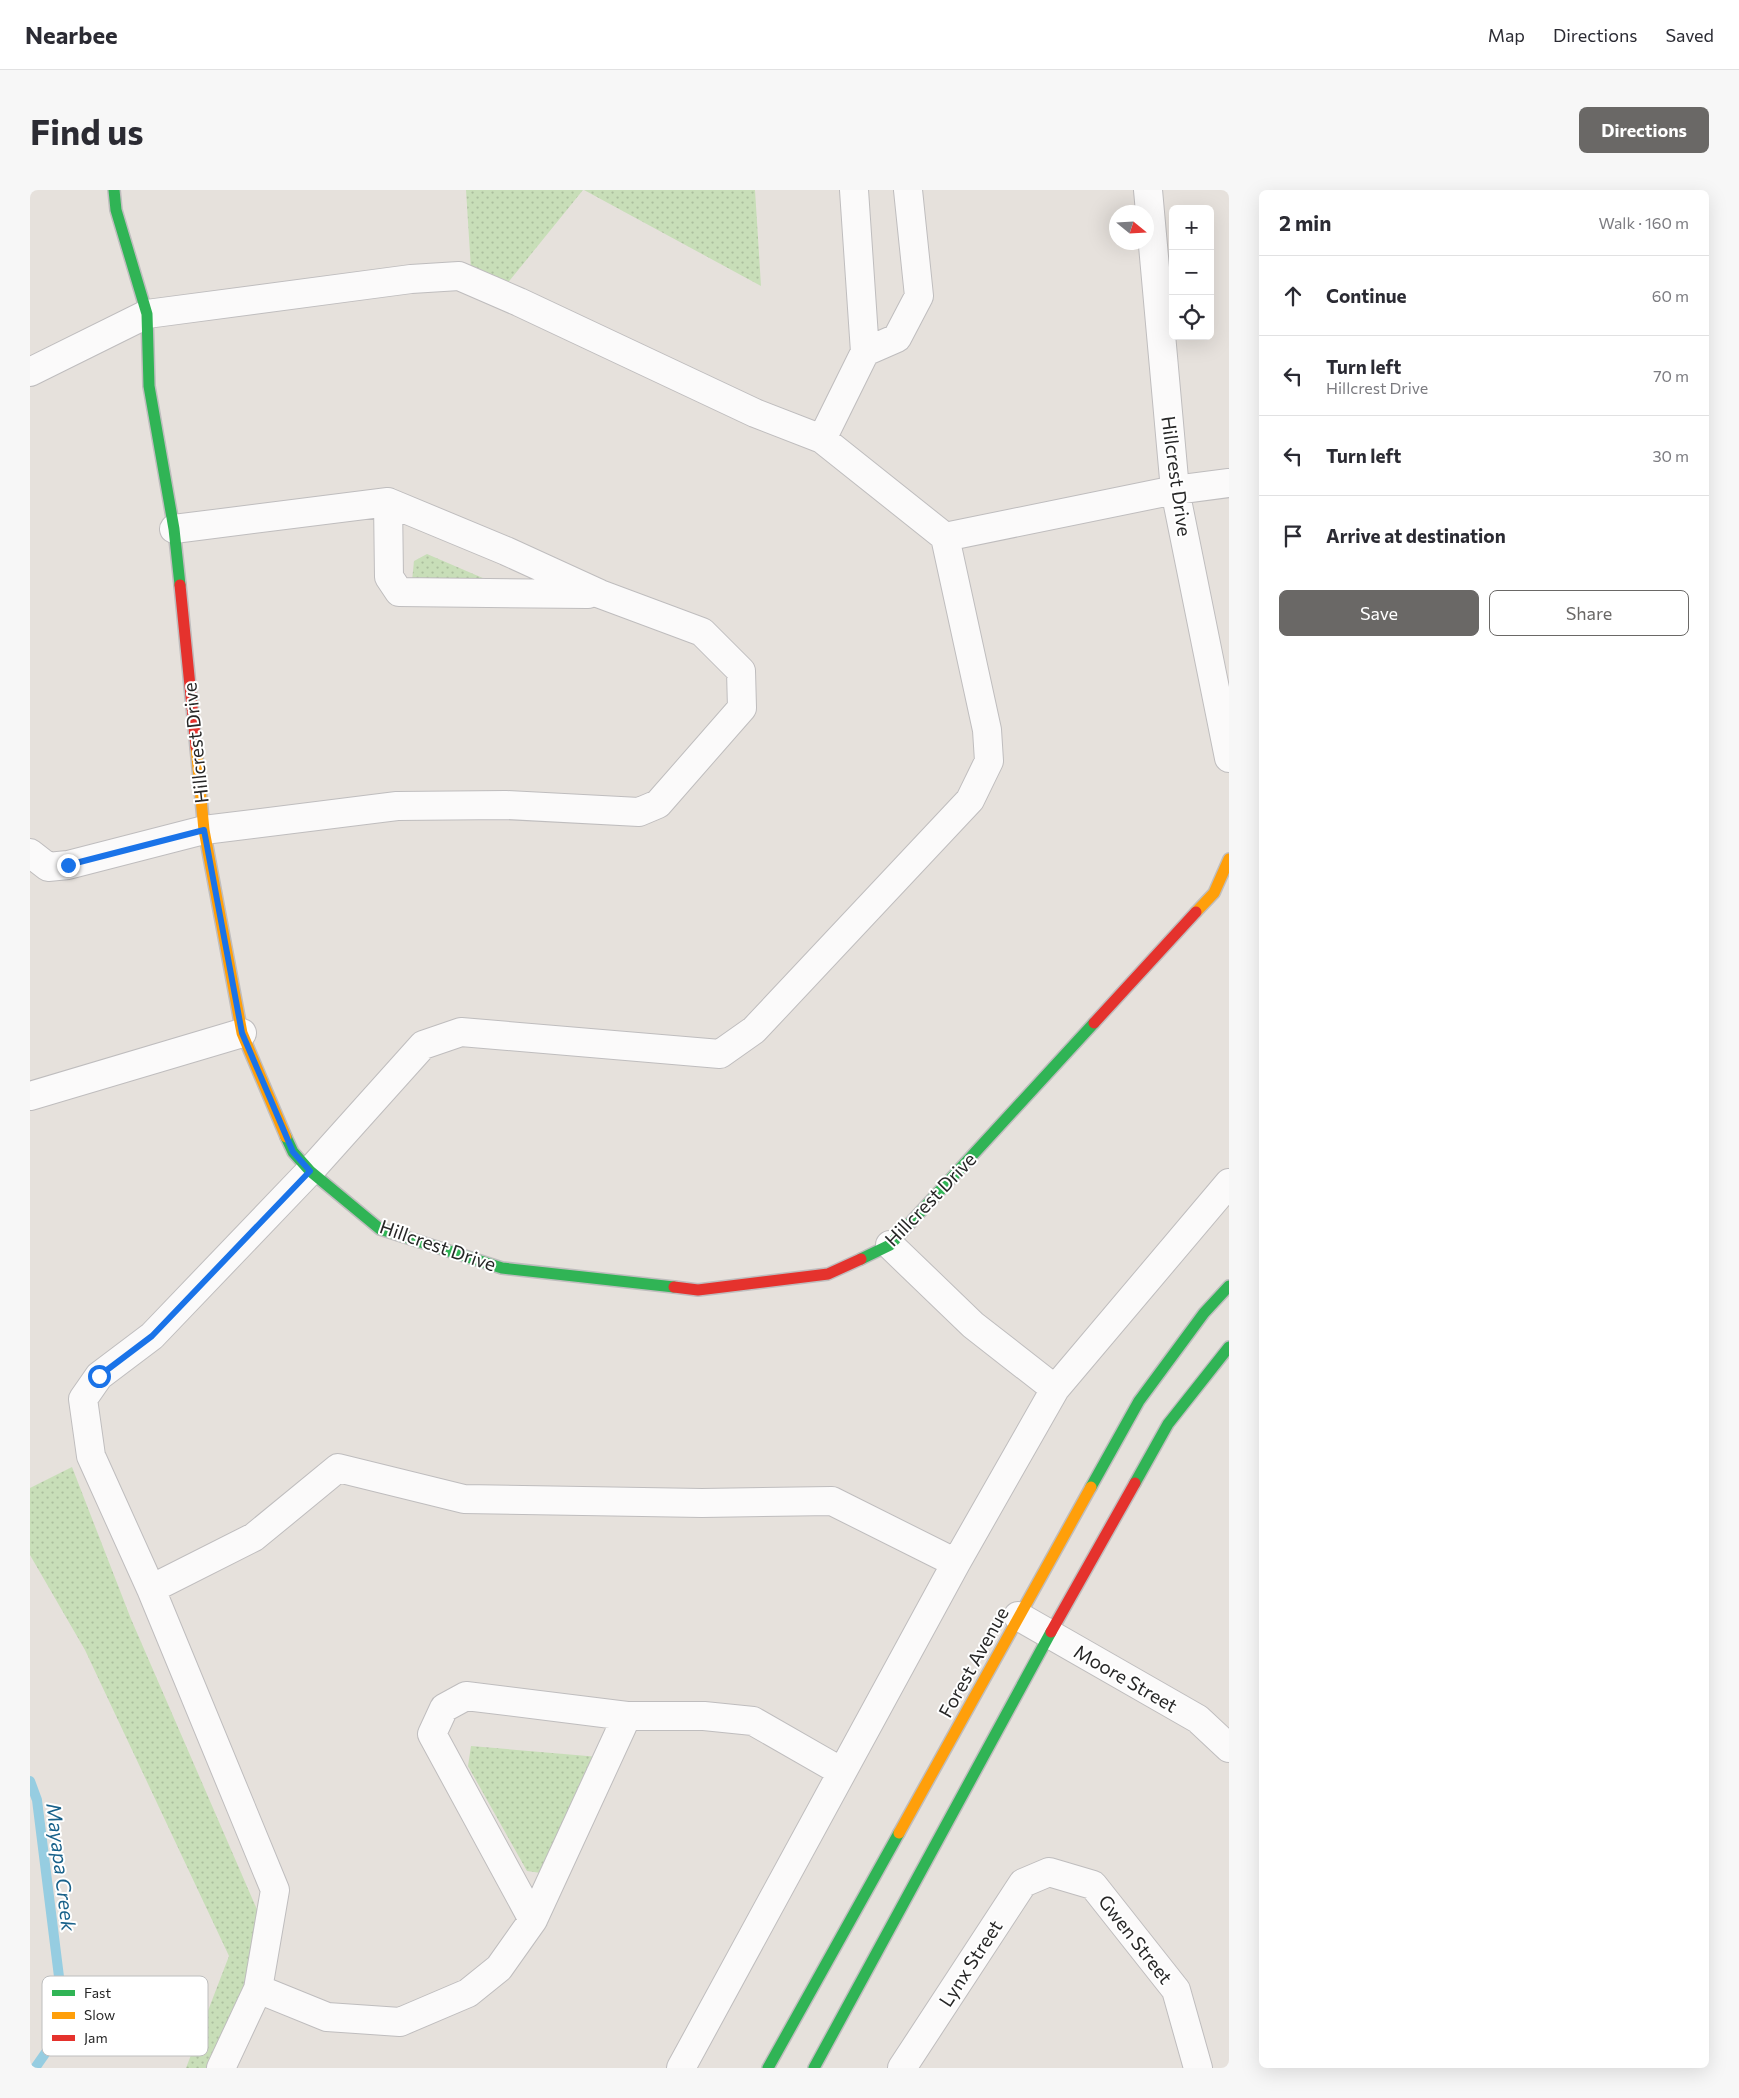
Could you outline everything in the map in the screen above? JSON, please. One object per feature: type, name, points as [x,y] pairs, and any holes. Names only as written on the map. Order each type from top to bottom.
[{"type":"street","name":"Hillcrest Drive","points":[[114,190],[116,210],[147,314],[149,386],[174,529],[204,830],[242,1033],[293,1152],[310,1171],[380,1229],[502,1268],[698,1290],[828,1274],[890,1245],[1214,893],[1229,859]]},
{"type":"street","points":[[822,439],[865,352],[854,190]]},
{"type":"street","points":[[865,352],[897,338],[919,296],[908,190]]},
{"type":"street","name":"Hillcrest Drive","points":[[1148,190],[1175,490],[1229,758]]},
{"type":"street","points":[[30,372],[147,314],[411,279],[459,276],[520,302],[754,413],[822,439],[945,537],[987,730],[989,761],[970,800],[754,1030],[720,1054],[461,1032],[423,1045],[310,1171],[152,1336],[99,1376],[83,1399],[91,1456],[150,1589],[276,1890],[258,1989],[221,2068]]},
{"type":"street","points":[[945,537],[1175,490],[1229,484]]},
{"type":"street","points":[[30,853],[48,867],[68,865],[204,830],[397,806],[506,805],[639,812],[658,804],[742,708],[741,671],[702,632],[600,594],[506,551],[388,502],[174,529]]},
{"type":"street","points":[[388,502],[390,577],[399,592],[600,594]]},
{"type":"street","points":[[30,1096],[242,1033]]},
{"type":"street","points":[[681,2068],[956,1563],[1055,1389],[1229,1183]]},
{"type":"street","points":[[890,1245],[973,1325],[1055,1389]]},
{"type":"street","name":"Forest Avenue","points":[[768,2068],[1139,1401],[1204,1314],[1229,1286]]},
{"type":"street","points":[[814,2068],[1050,1634],[1168,1424],[1229,1347]]},
{"type":"street","points":[[150,1589],[254,1537],[338,1468],[464,1499],[702,1503],[832,1501],[956,1563]]},
{"type":"street","name":"Moore Street","points":[[1018,1616],[1198,1719],[1229,1748]]},
{"type":"street","points":[[533,1920],[432,1734],[444,1708],[466,1696],[627,1716],[704,1716],[753,1721],[842,1772]]},
{"type":"street","points":[[258,1989],[327,2017],[400,2022],[468,1993],[499,1968],[533,1920],[627,1716]]},
{"type":"street","name":"Gwen Street","points":[[1049,1872],[1093,1885],[1176,1990],[1189,2062]]},
{"type":"street","name":"Lynx Street","points":[[902,2068],[1023,1883],[1049,1872]]},
{"type":"green space","points":[[466,190],[583,190],[502,290],[472,285]]},
{"type":"green space","points":[[584,190],[755,190],[761,286]]},
{"type":"green space","points":[[427,554],[513,591],[412,581],[414,561]]},
{"type":"green space","points":[[72,1467],[131,1619],[262,1921],[224,2068],[186,2068],[191,2056],[208,2056],[208,2011],[229,1956],[85,1650],[30,1555],[30,1488]]},
{"type":"green space","points":[[471,1746],[599,1757],[541,1873],[527,1871],[468,1766]]},
{"type":"waterway","name":"Mayapa Creek","points":[[30,1781],[37,1800],[59,1976]]},
{"type":"waterway","name":"Mayapa Creek","points":[[35,2068],[43,2056]]},
{"type":"traffic: fast","points":[[114,190],[116,210],[147,314],[149,386],[174,529],[180,585]]},
{"type":"traffic: fast","points":[[861,1259],[890,1245],[1094,1023]]},
{"type":"traffic: fast","points":[[286,1137],[293,1152],[310,1171],[380,1229],[502,1268],[674,1287]]},
{"type":"traffic: fast","points":[[1091,1487],[1139,1401],[1204,1313],[1229,1286]]},
{"type":"traffic: fast","points":[[1135,1483],[1168,1424],[1229,1347]]},
{"type":"traffic: fast","points":[[814,2068],[1051,1632]]},
{"type":"traffic: fast","points":[[768,2068],[899,1833]]},
{"type":"traffic: slow","points":[[196,747],[204,830],[242,1033],[286,1137]]},
{"type":"traffic: slow","points":[[1196,912],[1214,893],[1229,859]]},
{"type":"traffic: slow","points":[[899,1833],[1091,1487]]},
{"type":"traffic: jam","points":[[180,585],[196,747]]},
{"type":"traffic: jam","points":[[1094,1023],[1196,912]]},
{"type":"traffic: jam","points":[[674,1287],[698,1290],[828,1274],[861,1259]]},
{"type":"traffic: jam","points":[[1051,1632],[1135,1483]]},
{"type":"route","points":[[68,865],[204,830],[242,1033],[293,1152],[310,1171],[152,1336],[99,1376]]}]
